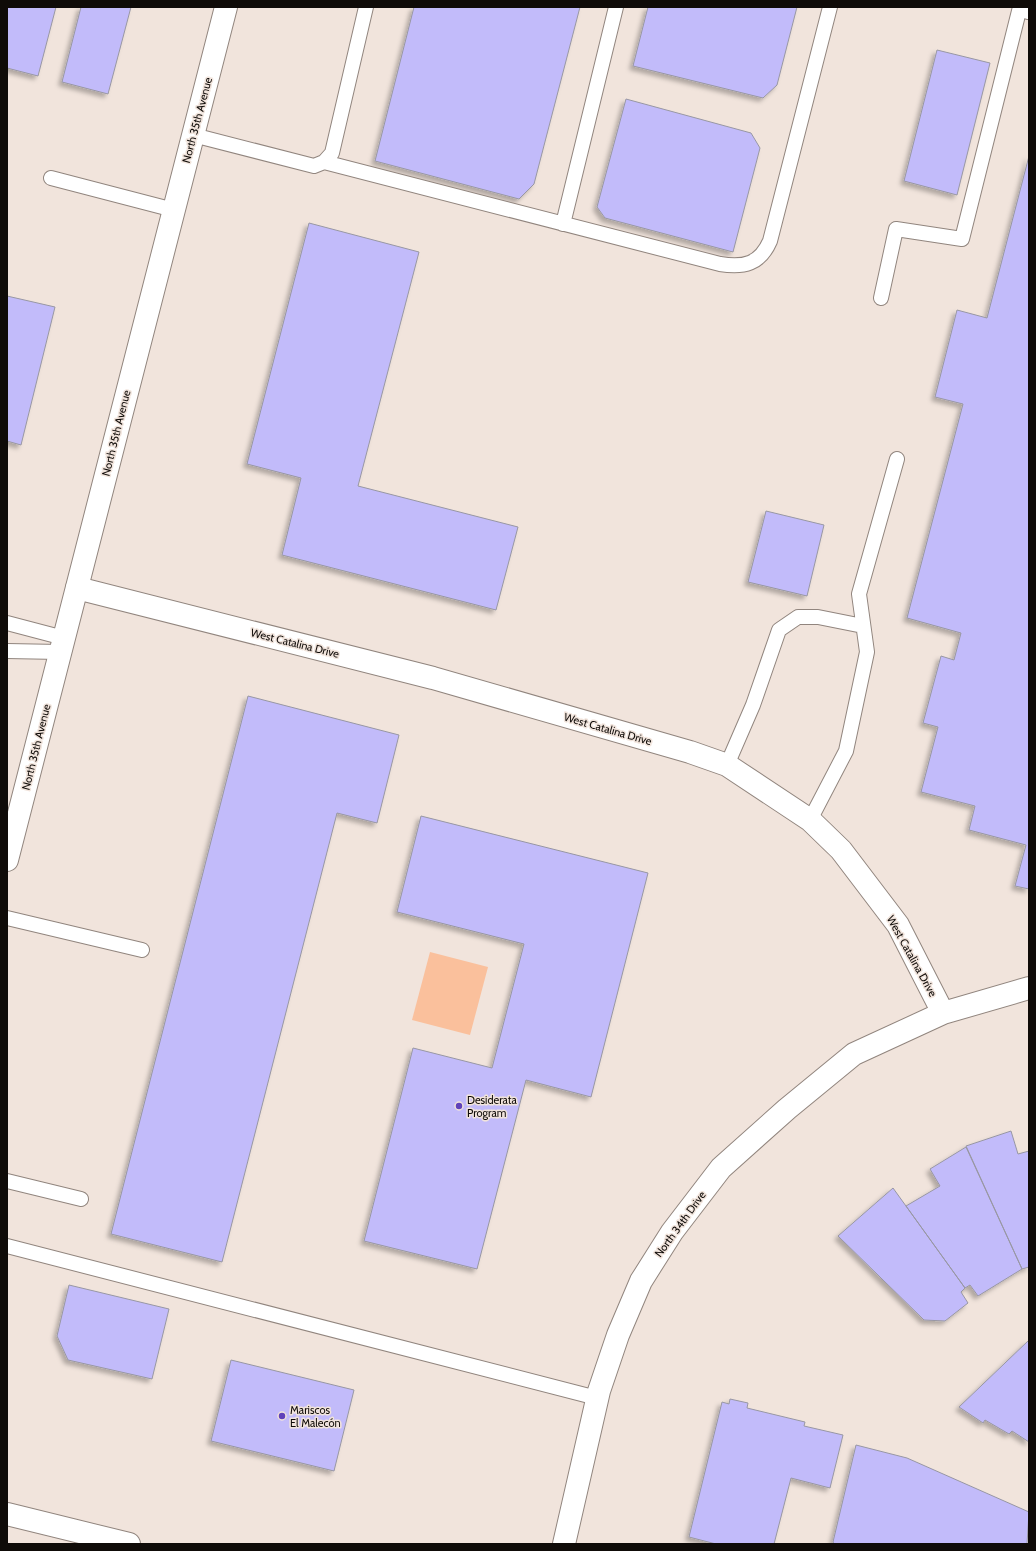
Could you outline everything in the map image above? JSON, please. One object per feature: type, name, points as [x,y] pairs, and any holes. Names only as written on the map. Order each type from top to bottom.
[{"type":"street","name":"North 35th Avenue","points":[[7,860],[226,7]]},
{"type":"street","name":"West Catalina Drive","points":[[76,588],[433,678],[690,752],[727,765],[810,820],[841,850],[898,925],[943,1013]]},
{"type":"street","points":[[943,1013],[1029,988]]},
{"type":"street","name":"North 34th Drive","points":[[564,1544],[597,1398],[615,1342],[641,1281],[672,1232],[721,1168],[787,1109],[854,1054],[943,1013]]},
{"type":"street","points":[[7,1514],[129,1544]]},
{"type":"lane","points":[[193,135],[314,166],[324,162],[332,153],[366,7]]},
{"type":"lane","points":[[564,224],[616,7]]},
{"type":"lane","points":[[324,162],[720,264],[735,267],[748,264],[758,258],[766,249],[770,241],[830,7]]},
{"type":"lane","points":[[881,298],[896,229],[962,239],[1020,7]]},
{"type":"lane","points":[[51,178],[174,210]]},
{"type":"lane","points":[[810,820],[846,751],[867,652],[859,594],[897,459]]},
{"type":"lane","points":[[727,765],[753,705],[779,630],[798,617],[818,617],[863,626]]},
{"type":"lane","points":[[7,623],[62,645]]},
{"type":"lane","points":[[7,651],[62,645]]},
{"type":"lane","points":[[7,918],[142,950]]},
{"type":"lane","points":[[7,1181],[80,1198]]},
{"type":"lane","points":[[7,1246],[597,1398]]},
{"type":"shaded area","points":[[430,952],[488,967],[470,1035],[412,1020]]},
{"type":"building","points":[[7,7],[56,7],[38,76],[7,68]]},
{"type":"building","points":[[81,7],[131,7],[108,94],[62,82]]},
{"type":"building","points":[[414,7],[580,7],[534,184],[519,199],[375,161]]},
{"type":"building","points":[[648,7],[797,7],[777,85],[763,98],[633,66]]},
{"type":"building","points":[[937,50],[990,63],[957,195],[904,181]]},
{"type":"building","points":[[626,99],[751,133],[760,148],[733,252],[605,218],[597,207]]},
{"type":"building","points":[[1029,156],[1029,889],[1015,886],[1026,845],[969,830],[975,806],[921,792],[938,727],[923,723],[941,656],[954,660],[961,633],[907,618],[963,404],[935,397],[957,310],[987,318]]},
{"type":"building","points":[[309,223],[419,252],[358,486],[518,527],[496,610],[282,555],[301,478],[247,464]]},
{"type":"building","points":[[7,296],[55,307],[21,445],[7,441]]},
{"type":"building","points":[[766,511],[824,525],[807,596],[748,582]]},
{"type":"building","points":[[248,696],[399,735],[377,823],[337,813],[222,1262],[111,1234]]},
{"type":"building","points":[[421,816],[648,873],[591,1097],[526,1080],[477,1269],[364,1241],[413,1048],[492,1068],[524,944],[397,912]]},
{"type":"building","points":[[1011,1131],[1018,1154],[1029,1151],[1029,1267],[1022,1269],[966,1146]]},
{"type":"building","points":[[966,1147],[1022,1269],[978,1296],[970,1285],[965,1288],[906,1206],[940,1186],[930,1169]]},
{"type":"building","points":[[893,1188],[965,1288],[961,1292],[968,1303],[945,1321],[924,1320],[838,1236]]},
{"type":"building","points":[[69,1285],[169,1309],[152,1379],[68,1360],[57,1336]]},
{"type":"building","points":[[1029,1340],[1029,1442],[1012,1431],[1009,1434],[985,1420],[983,1423],[959,1407]]},
{"type":"building","name":"Mariscos El Malecón","points":[[231,1360],[354,1390],[334,1471],[211,1441]]},
{"type":"building","points":[[730,1399],[748,1403],[747,1408],[805,1422],[804,1426],[843,1435],[830,1488],[791,1478],[774,1544],[716,1544],[689,1537],[722,1402],[729,1404]]},
{"type":"building","points":[[856,1445],[907,1458],[1029,1512],[1027,1544],[834,1544],[833,1542]]},
{"type":"place","name":"Desiderata Program","points":[[459,1106]]},
{"type":"place","name":"Mariscos El Malecón","points":[[282,1416]]}]
